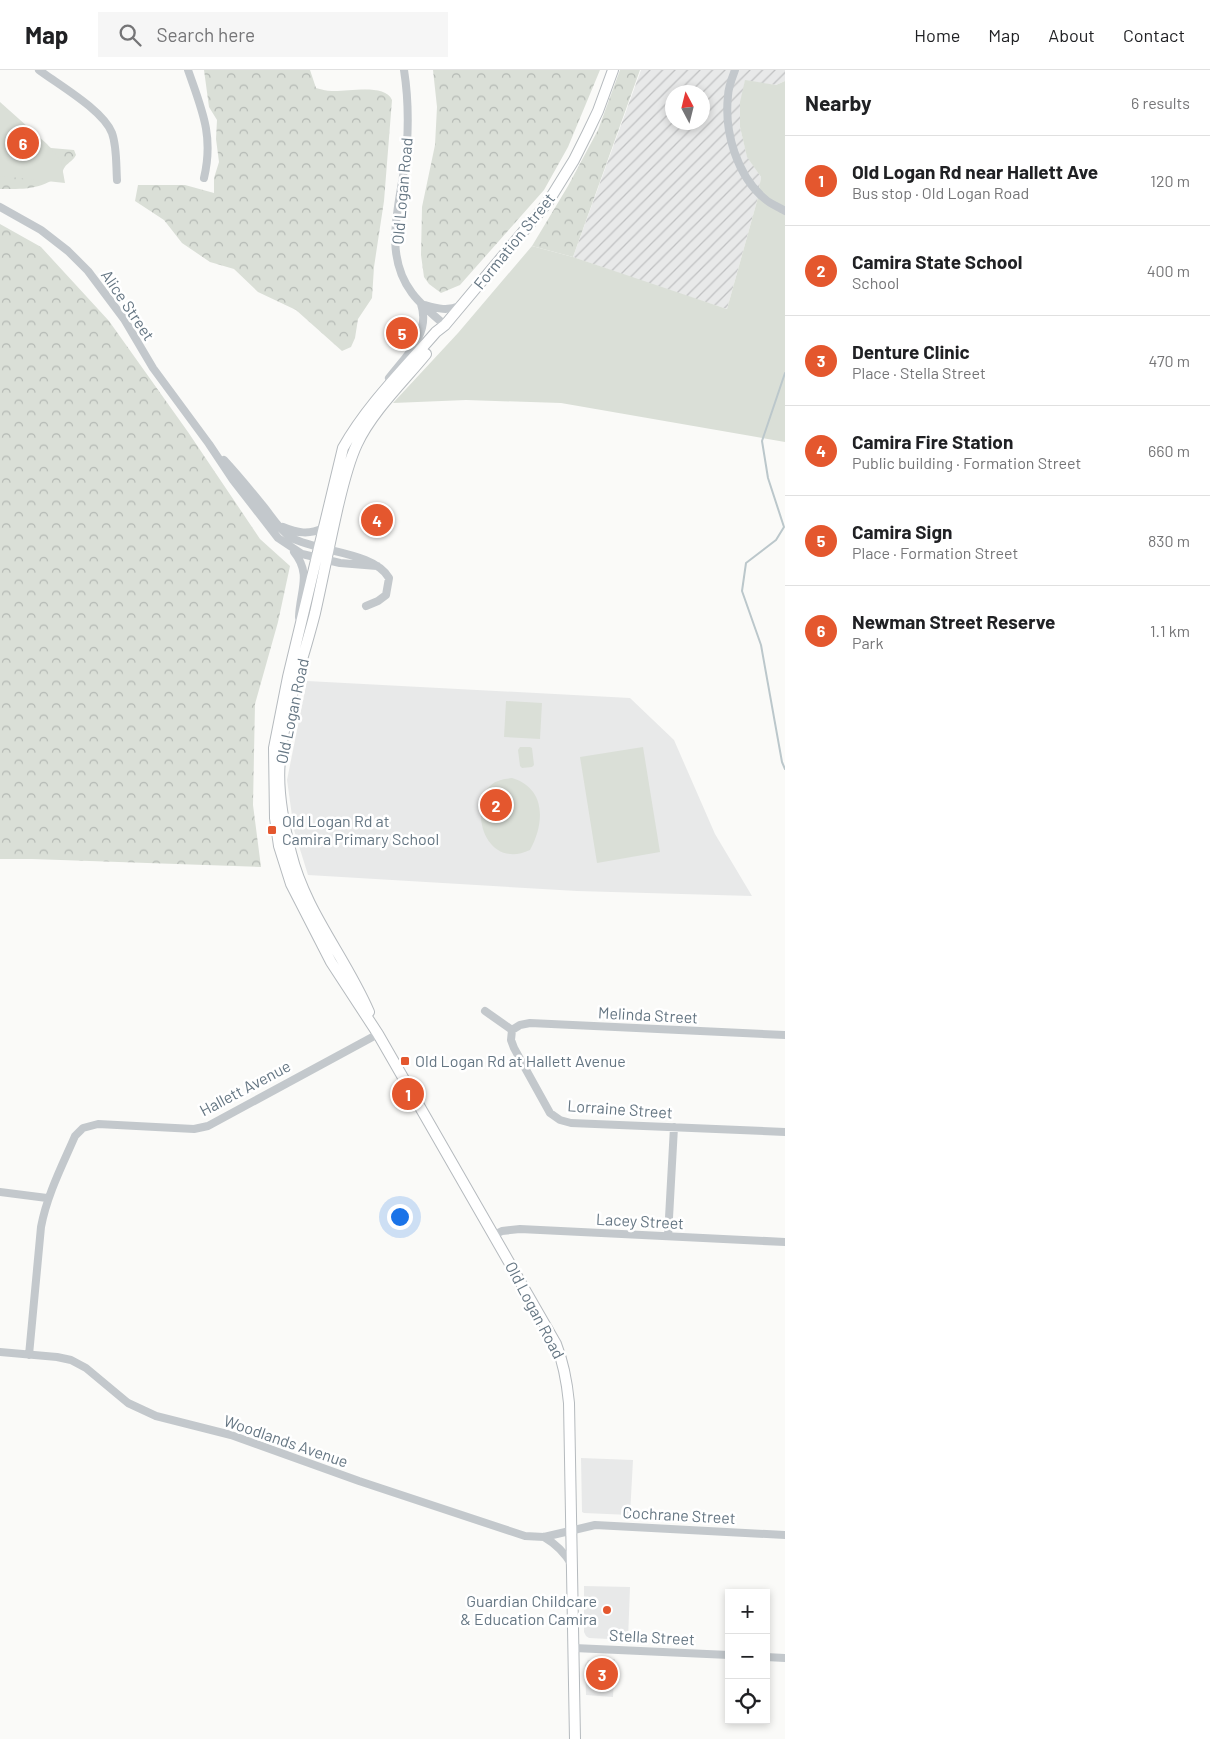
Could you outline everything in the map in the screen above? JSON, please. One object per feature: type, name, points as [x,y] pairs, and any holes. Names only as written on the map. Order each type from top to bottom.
[{"type":"main road","name":"Formation Street","points":[[323,548],[323,528],[343,448],[353,429],[436,332],[445,325],[548,202],[574,160],[587,134],[598,111],[613,70]]},
{"type":"main road","name":"Formation Street","points":[[323,548],[356,446],[364,430],[388,398],[441,336],[445,325]]},
{"type":"main road","name":"Old Logan Road","points":[[323,548],[282,746],[280,761],[281,790],[288,843],[300,883],[324,930],[363,998],[378,1034]]},
{"type":"main road","name":"Old Logan Road","points":[[321,559],[298,631],[274,748],[277,836],[286,872],[307,917],[338,972],[378,1034],[494,1235],[556,1344],[563,1362],[569,1403],[575,1739]]},
{"type":"street","points":[[39,70],[97,113],[106,122],[112,134],[114,144],[117,180]]},
{"type":"street","points":[[188,70],[205,119],[208,162],[204,178]]},
{"type":"street","name":"Old Logan Road","points":[[404,70],[408,142],[395,229],[396,251],[406,284],[421,304],[445,325]]},
{"type":"street","points":[[735,70],[728,96],[729,131],[738,163],[750,184],[766,200],[785,211]]},
{"type":"street","name":"Alice Street","points":[[0,207],[41,230],[68,251],[88,271],[124,320],[153,368],[267,526],[278,538],[302,554],[340,563],[377,566]]},
{"type":"street","points":[[353,429],[379,390],[414,347],[424,324],[421,304],[443,309],[452,309],[460,306]]},
{"type":"street","name":"Alice Street","points":[[209,444],[239,476],[278,526],[291,537],[356,557],[377,566]]},
{"type":"street","points":[[278,526],[304,534],[316,532],[323,528]]},
{"type":"street","name":"Old Logan Road","points":[[292,548],[304,568],[298,631]]},
{"type":"street","points":[[366,606],[386,595],[390,578],[385,570],[377,566]]},
{"type":"street","points":[[485,1012],[512,1030]]},
{"type":"street","name":"Melinda Street","points":[[512,1030],[520,1025],[530,1023],[785,1035]]},
{"type":"street","name":"Lorraine Street","points":[[512,1030],[511,1040],[514,1048],[550,1113],[560,1120],[572,1123],[785,1132]]},
{"type":"street","name":"Hallett Avenue","points":[[29,1355],[41,1227],[47,1198],[75,1136],[83,1128],[98,1124],[194,1129],[208,1126],[378,1034]]},
{"type":"street","points":[[668,1236],[674,1127]]},
{"type":"street","points":[[0,1192],[47,1198]]},
{"type":"street","name":"Lacey Street","points":[[494,1235],[502,1231],[520,1229],[785,1242]]},
{"type":"street","name":"Woodlands Avenue","points":[[0,1352],[71,1360],[86,1368],[128,1403],[156,1416],[231,1435],[359,1481],[525,1536],[544,1537],[572,1529]]},
{"type":"street","name":"Cochrane Street","points":[[572,1529],[604,1525],[785,1535]]},
{"type":"street","points":[[544,1537],[554,1542],[568,1557],[572,1565]]},
{"type":"street","name":"Stella Street","points":[[574,1648],[725,1655]]},
{"type":"street","points":[[770,1657],[785,1658]]},
{"type":"shaded area","points":[[641,70],[785,70],[785,81],[776,85],[745,81],[740,127],[747,156],[761,177],[757,201],[727,309],[573,257]]},
{"type":"shaded area","points":[[307,681],[630,698],[674,740],[715,834],[752,896],[577,891],[308,875],[294,830],[287,780]]},
{"type":"shaded area","points":[[581,1458],[633,1460],[630,1515],[582,1512]]},
{"type":"shaded area","name":"Guardian Childcare & Education Camira","points":[[584,1586],[630,1587],[628,1640],[589,1638],[586,1636],[584,1632]]},
{"type":"shaded area","points":[[615,1659],[613,1697],[586,1695],[585,1665],[588,1660]]},
{"type":"green space","points":[[204,70],[310,70],[316,88],[332,91],[374,90],[388,95],[392,100],[384,201],[374,267],[372,298],[358,319],[355,338],[351,347],[342,351],[296,310],[258,292],[234,269],[210,262],[182,243],[164,220],[135,201],[138,185],[185,185],[214,193],[214,178],[219,162],[216,139],[217,120],[209,107]]},
{"type":"green space","points":[[433,70],[600,70],[568,147],[544,190],[460,285],[441,293],[429,284],[424,277],[421,255],[422,207],[435,145],[437,107]]},
{"type":"green space","points":[[620,70],[640,70],[573,257],[532,246],[568,186],[598,130]]},
{"type":"green space","points":[[745,80],[776,85],[785,81],[785,442],[561,403],[466,400],[393,403],[458,333],[532,246],[573,257],[727,309],[757,201],[761,177],[747,157],[740,127],[740,102]]},
{"type":"green space","points":[[0,102],[47,144],[61,161],[65,183],[0,176]]},
{"type":"green space","points":[[0,110],[51,148],[74,150],[76,155],[65,167],[62,174],[47,183],[32,188],[0,189]]},
{"type":"green space","points":[[0,224],[41,247],[109,321],[188,432],[260,539],[290,566],[278,622],[255,704],[253,805],[261,867],[0,859]]},
{"type":"green space","points":[[506,701],[542,703],[540,739],[504,737]]},
{"type":"green space","points":[[520,747],[532,748],[534,765],[532,767],[522,768],[520,766],[518,750]]},
{"type":"green space","points":[[643,747],[660,852],[597,863],[580,757]]},
{"type":"green space","points":[[512,778],[523,783],[537,798],[540,818],[535,840],[530,850],[519,854],[508,854],[492,845],[487,838],[481,818],[482,801],[486,791],[495,782]]},
{"type":"waterway","points":[[785,373],[762,441],[768,478],[784,527],[776,540],[746,563],[742,591],[761,645],[782,762],[785,769]]},
{"type":"place","name":"Newman Street Reserve","points":[[23,143]]},
{"type":"place","name":"Camira Sign","points":[[402,333]]},
{"type":"place","name":"Camira Fire Station","points":[[377,520]]},
{"type":"place","name":"Camira State School","points":[[496,805]]},
{"type":"place","name":"Old Logan Rd at Camira Primary School","points":[[272,830]]},
{"type":"place","name":"Old Logan Rd at Hallett Avenue","points":[[405,1061]]},
{"type":"place","name":"Old Logan Rd near Hallett Ave","points":[[408,1094]]},
{"type":"place","name":"Guardian Childcare & Education Camira","points":[[607,1610]]},
{"type":"place","name":"Denture Clinic","points":[[602,1674]]}]
